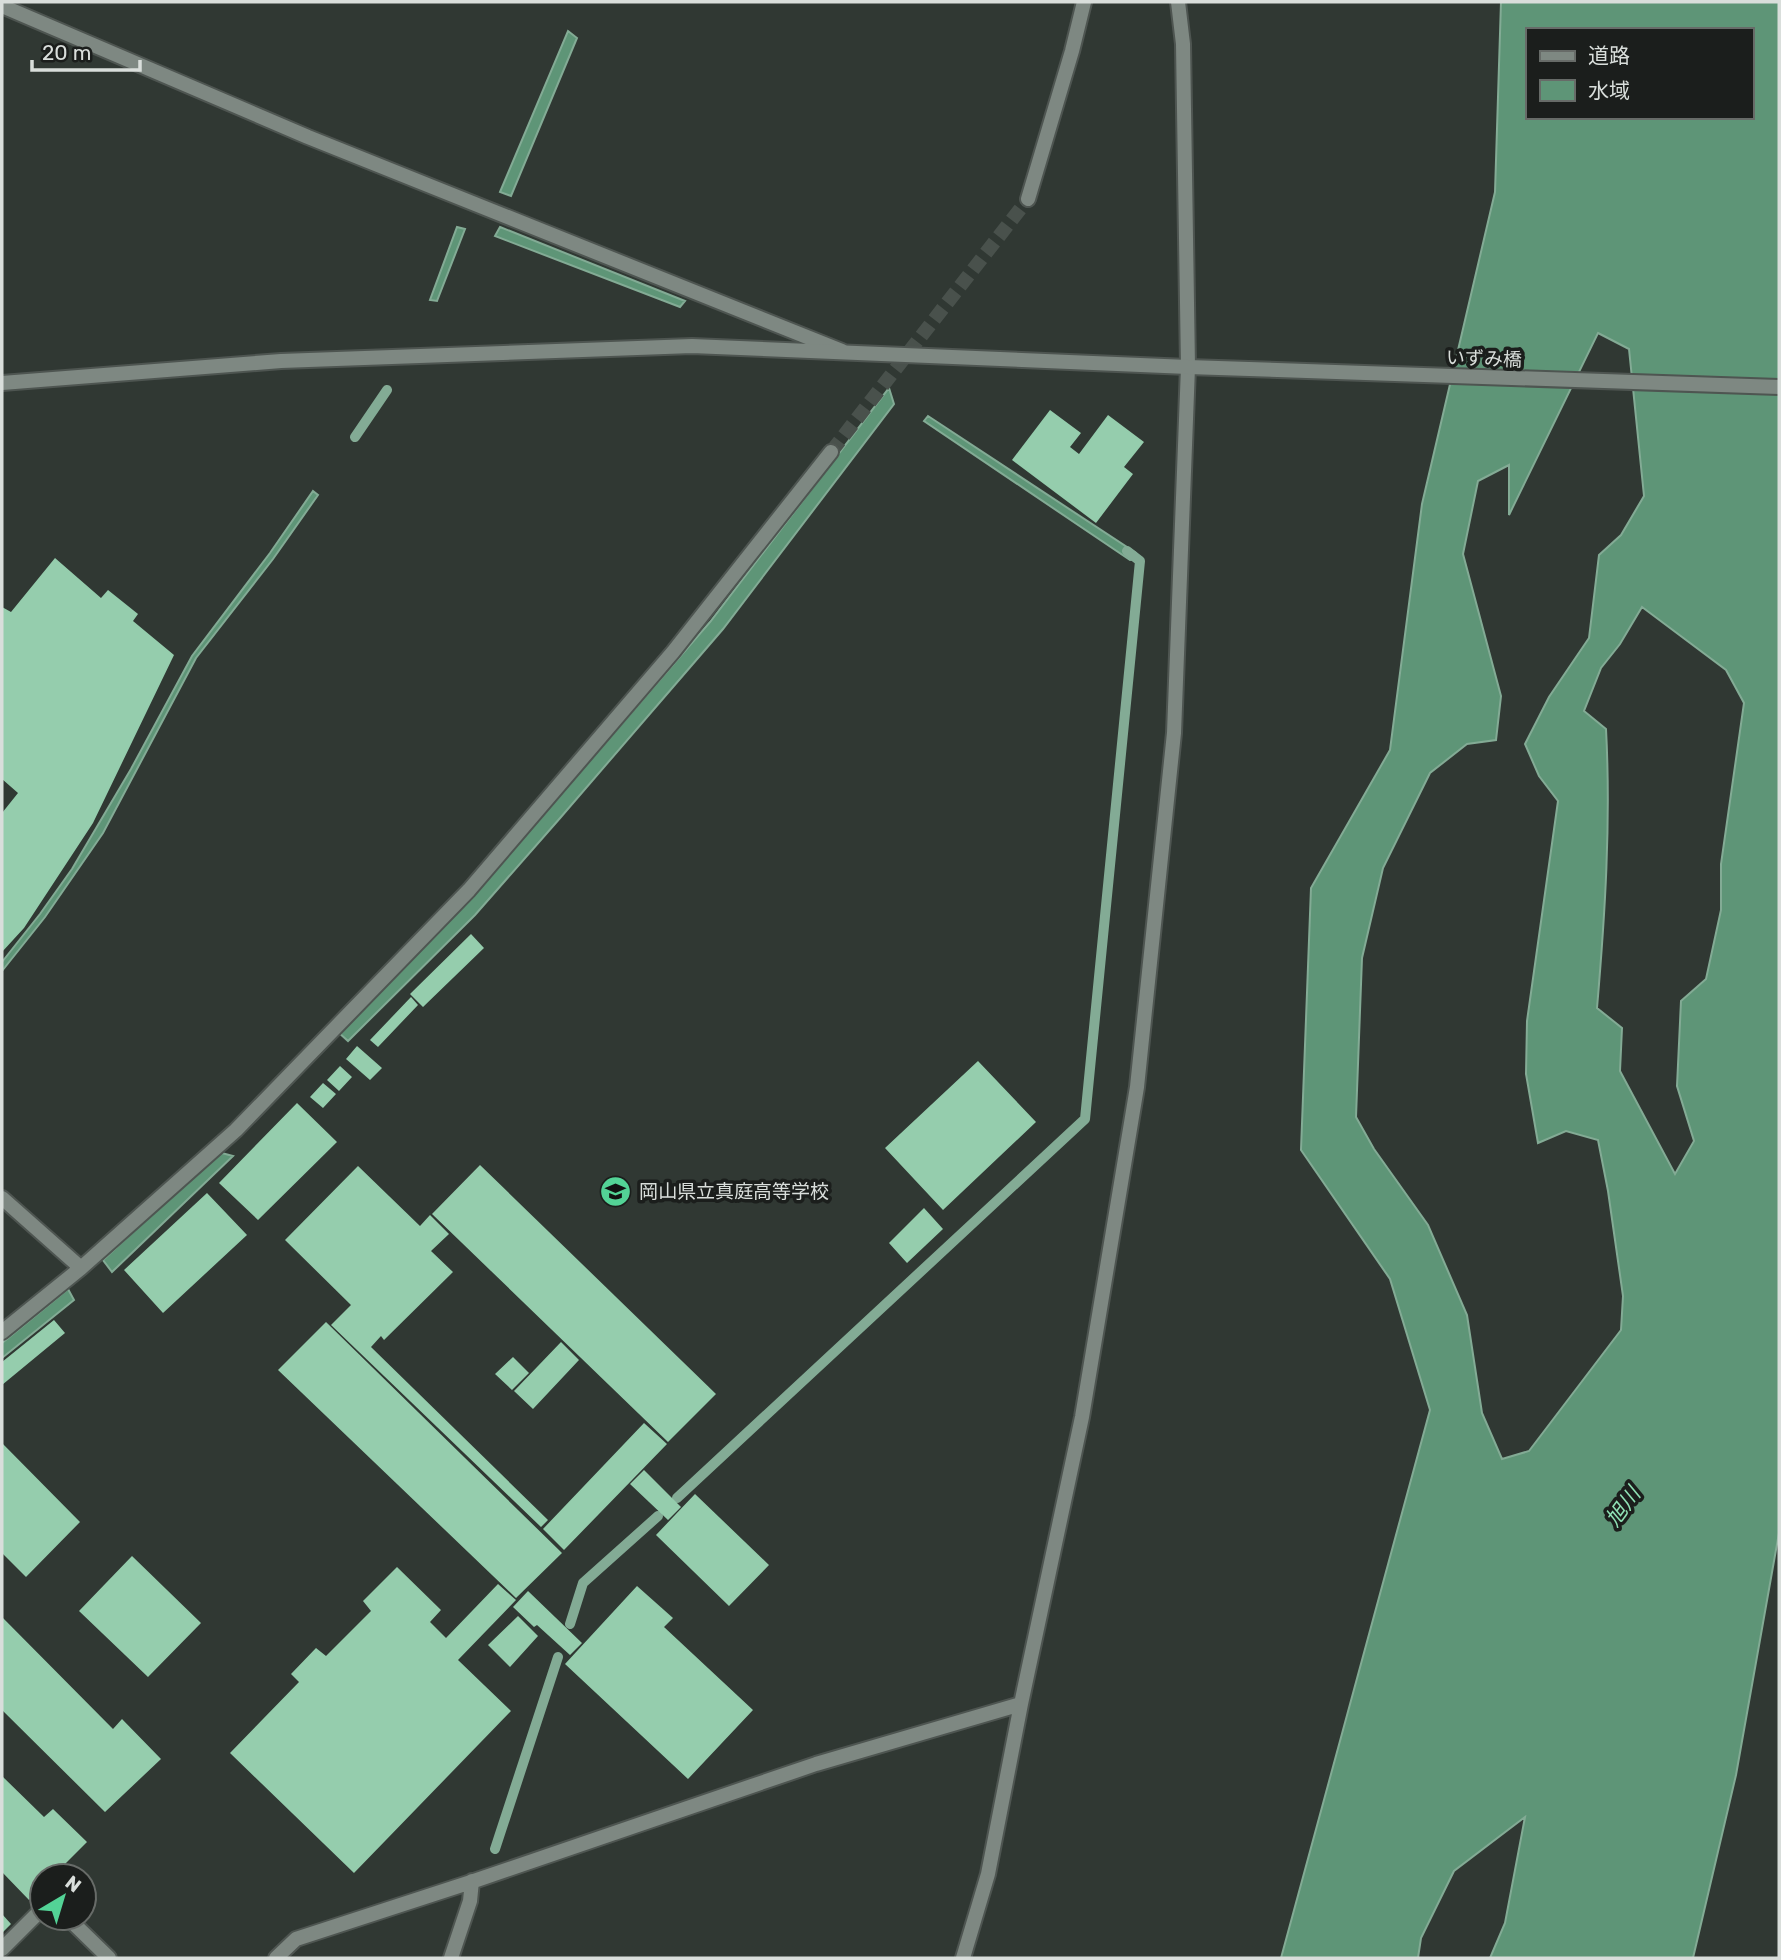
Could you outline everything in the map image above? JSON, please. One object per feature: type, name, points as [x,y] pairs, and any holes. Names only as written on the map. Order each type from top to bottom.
[{"type":"street","points":[[1028,199],[1084,2]]},
{"type":"street","points":[[963,1958],[988,1874],[1082,1417],[1137,1087],[1174,733],[1188,367],[1183,44],[1178,2]]},
{"type":"street","points":[[2,6],[308,137],[846,353]]},
{"type":"street","name":"いずみ橋","points":[[2,383],[281,361],[692,346],[1188,367],[1779,387]]},
{"type":"street","points":[[2,1332],[81,1268],[236,1130],[469,890],[673,652],[831,452]]},
{"type":"street","points":[[2,1198],[81,1268]]},
{"type":"street","points":[[276,1958],[296,1939],[816,1764],[1021,1704]]},
{"type":"street","points":[[451,1958],[470,1901],[472,1881]]},
{"type":"street","points":[[2,1949],[28,1923]]},
{"type":"street","points":[[82,1932],[109,1958]]},
{"type":"water","name":"旭川","points":[[1501,2],[1779,2],[1779,1533],[1736,1775],[1693,1958],[1490,1958],[1505,1923],[1525,1817],[1454,1871],[1421,1938],[1418,1958],[1281,1958],[1430,1410],[1390,1279],[1301,1150],[1311,888],[1390,750],[1422,504],[1495,192]],"holes":[[[1598,333],[1629,349],[1644,496],[1621,535],[1599,555],[1589,638],[1549,697],[1525,744],[1539,776],[1558,801],[1527,1021],[1526,1074],[1538,1143],[1566,1131],[1598,1140],[1623,1296],[1621,1330],[1529,1451],[1502,1459],[1482,1413],[1467,1315],[1428,1225],[1374,1149],[1356,1117],[1362,958],[1383,868],[1430,773],[1467,744],[1496,740],[1501,696],[1463,554],[1478,481],[1509,465],[1509,515]],[[1642,607],[1726,670],[1744,703],[1721,864],[1721,910],[1706,979],[1681,1001],[1677,1086],[1694,1141],[1675,1174],[1620,1071],[1622,1028],[1597,1008],[1606,868],[1606,729],[1584,711],[1601,668],[1620,644]]]},
{"type":"water","points":[[568,31],[577,38],[511,196],[500,192]]},
{"type":"water","points":[[457,227],[465,229],[437,301],[430,300]]},
{"type":"water","points":[[500,227],[685,301],[680,307],[495,236]]},
{"type":"water","points":[[889,388],[894,404],[723,629],[475,915],[348,1041],[338,1032],[464,905],[710,622]]},
{"type":"water","points":[[928,416],[1136,553],[1139,559],[1130,560],[924,421]]},
{"type":"water","points":[[313,491],[318,495],[273,559],[196,658],[103,833],[45,917],[2,971],[2,962],[72,869],[131,769],[192,656]]},
{"type":"water","points":[[218,1152],[233,1156],[112,1272],[103,1260]]},
{"type":"water","points":[[68,1289],[74,1300],[2,1358],[2,1343]]},
{"type":"building","points":[[1050,410],[1081,433],[1070,447],[1079,454],[1108,415],[1144,442],[1124,467],[1133,474],[1096,523],[1012,460]]},
{"type":"building","points":[[55,558],[101,598],[108,590],[138,614],[133,621],[174,655],[93,823],[24,928],[2,952],[2,813],[18,793],[2,779],[2,607],[11,612]]},
{"type":"building","points":[[471,934],[484,948],[423,1007],[410,994]]},
{"type":"building","points":[[411,997],[418,1005],[378,1047],[370,1040]]},
{"type":"building","points":[[357,1046],[382,1068],[370,1080],[346,1059]]},
{"type":"building","points":[[978,1061],[1036,1122],[943,1210],[885,1148]]},
{"type":"building","points":[[340,1066],[352,1077],[339,1091],[327,1080]]},
{"type":"building","points":[[323,1083],[336,1094],[323,1108],[310,1097]]},
{"type":"building","points":[[297,1103],[337,1142],[258,1220],[219,1183]]},
{"type":"building","points":[[480,1165],[716,1394],[668,1442],[432,1214]]},
{"type":"building","points":[[358,1166],[420,1226],[430,1215],[449,1234],[431,1251],[453,1272],[384,1340],[381,1336],[371,1347],[548,1520],[541,1527],[331,1325],[351,1305],[285,1240]]},
{"type":"building","points":[[207,1193],[247,1235],[163,1313],[124,1270]]},
{"type":"building","points":[[924,1208],[943,1229],[907,1263],[889,1243]]},
{"type":"building","points":[[54,1320],[65,1333],[2,1385],[2,1362]]},
{"type":"building","points":[[326,1322],[562,1553],[516,1598],[278,1370]]},
{"type":"building","points":[[561,1342],[579,1360],[533,1409],[514,1391]]},
{"type":"building","points":[[513,1357],[529,1373],[512,1390],[495,1374]]},
{"type":"building","points":[[644,1423],[667,1444],[564,1550],[543,1529]]},
{"type":"building","points":[[2,1443],[80,1522],[26,1577],[2,1553]]},
{"type":"building","points":[[644,1470],[681,1507],[668,1520],[630,1484]]},
{"type":"building","points":[[695,1494],[769,1565],[729,1606],[656,1535]]},
{"type":"building","points":[[132,1556],[201,1623],[148,1677],[79,1611]]},
{"type":"building","points":[[397,1567],[441,1610],[430,1622],[446,1638],[498,1584],[516,1600],[458,1660],[511,1711],[354,1873],[230,1753],[299,1682],[291,1674],[316,1648],[326,1656],[371,1611],[363,1601]]},
{"type":"building","points":[[637,1586],[673,1618],[664,1627],[753,1710],[688,1779],[565,1664]]},
{"type":"building","points":[[528,1591],[582,1643],[570,1655],[513,1607]]},
{"type":"building","points":[[518,1616],[538,1636],[510,1667],[488,1645]]},
{"type":"building","points":[[2,1617],[113,1729],[122,1719],[161,1759],[105,1812],[2,1710]]},
{"type":"building","points":[[2,1776],[44,1817],[53,1809],[87,1842],[67,1862],[28,1862],[28,1899],[2,1872]]},
{"type":"building","points":[[2,1914],[11,1924],[2,1933]]},
{"type":"waterway","points":[[355,437],[387,390]]},
{"type":"waterway","points":[[677,1498],[1085,1119],[1140,561],[1127,551]]},
{"type":"waterway","points":[[570,1624],[583,1583],[658,1516]]},
{"type":"waterway","points":[[495,1849],[558,1657]]},
{"type":"tunnel","points":[[831,452],[1028,199]]},
{"type":"place","name":"岡山県立真庭高等学校","points":[[616,1191]]}]
